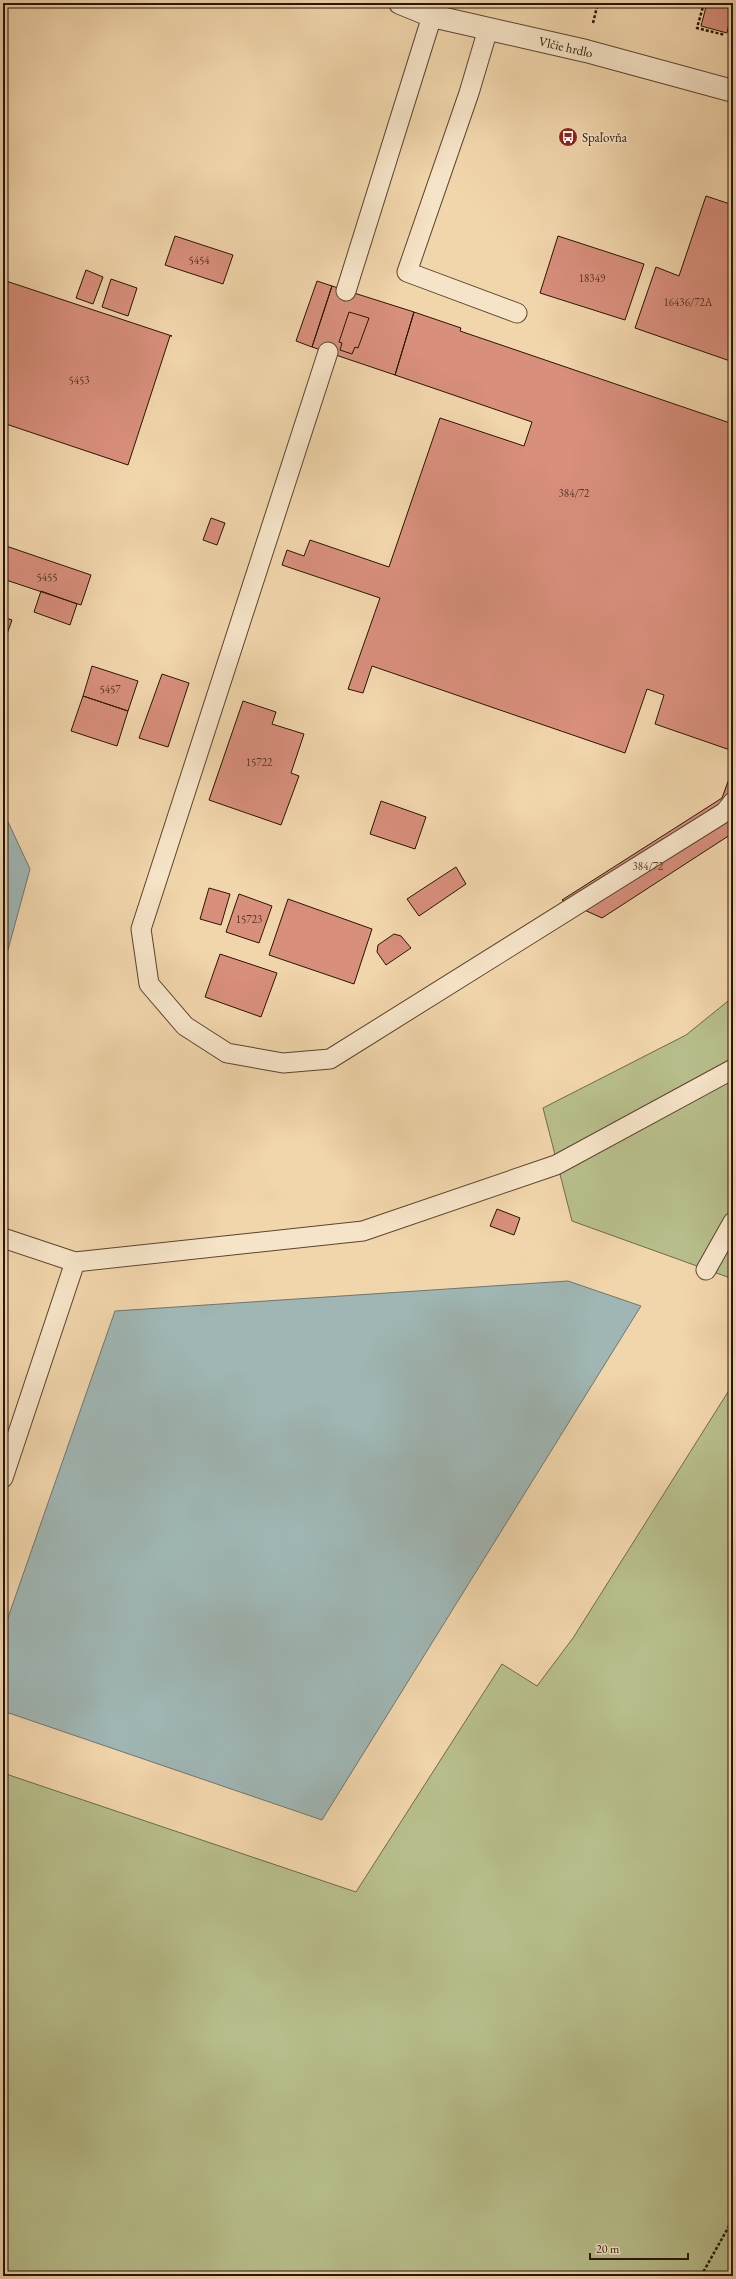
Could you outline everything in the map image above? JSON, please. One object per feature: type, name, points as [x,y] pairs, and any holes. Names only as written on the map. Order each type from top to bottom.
[{"type":"street","name":"Vlčie hrdlo","points":[[400,3],[432,16],[586,51],[733,91]]},
{"type":"lane","points":[[346,291],[432,16]]},
{"type":"lane","points":[[488,29],[469,93],[407,272],[517,313]]},
{"type":"lane","points":[[328,352],[141,929],[148,984],[185,1026],[227,1053],[283,1063],[330,1059],[725,812],[733,802]]},
{"type":"lane","points":[[3,1238],[75,1262],[363,1232],[556,1165],[733,1069]]},
{"type":"lane","points":[[706,1270],[733,1222]]},
{"type":"lane","points":[[3,1478],[75,1262]]},
{"type":"path","points":[[704,3],[697,28],[725,35]]},
{"type":"path","points":[[701,2276],[733,2219]]},
{"type":"green space","points":[[733,997],[733,1279],[572,1221],[543,1108],[686,1035]]},
{"type":"green space","points":[[733,1384],[733,2276],[3,2276],[3,1773],[356,1892],[502,1664],[537,1686],[573,1638]]},
{"type":"water","points":[[3,811],[30,869],[3,968]]},
{"type":"water","points":[[568,1281],[641,1306],[322,1820],[3,1711],[3,1632],[115,1311]]},
{"type":"building","points":[[707,3],[733,3],[727,33],[701,26]]},
{"type":"building","points":[[706,196],[733,205],[733,362],[635,328],[656,267],[679,276]]},
{"type":"building","points":[[175,236],[233,255],[223,284],[165,265]]},
{"type":"building","points":[[558,236],[644,264],[625,320],[540,293]]},
{"type":"building","points":[[86,270],[103,277],[93,304],[76,298]]},
{"type":"building","points":[[111,279],[137,288],[128,316],[102,307]]},
{"type":"building","points":[[3,280],[172,336],[170,336],[128,465],[3,423]]},
{"type":"building","points":[[317,281],[332,286],[312,347],[296,341]]},
{"type":"building","points":[[332,286],[414,312],[395,375],[312,347]]},
{"type":"building","points":[[349,312],[369,318],[358,348],[355,347],[352,354],[340,350],[342,343],[339,342]]},
{"type":"building","points":[[414,312],[461,328],[460,331],[733,424],[733,751],[655,724],[664,695],[647,689],[625,753],[372,666],[363,693],[348,689],[380,598],[282,565],[287,550],[304,556],[310,540],[389,567],[440,418],[524,446],[532,422],[395,375]]},
{"type":"building","points":[[211,518],[225,523],[217,545],[203,540]]},
{"type":"building","points":[[3,545],[91,575],[81,605],[3,579]]},
{"type":"building","points":[[41,591],[77,604],[70,625],[34,612]]},
{"type":"building","points":[[3,617],[12,620],[7,634],[3,633]]},
{"type":"building","points":[[3,633],[7,634],[3,645]]},
{"type":"building","points":[[92,666],[138,681],[128,711],[83,696]]},
{"type":"building","points":[[162,674],[189,683],[168,747],[139,738]]},
{"type":"building","points":[[83,696],[128,711],[117,746],[71,731]]},
{"type":"building","points":[[243,701],[276,712],[272,724],[304,734],[291,773],[299,776],[281,825],[209,800]]},
{"type":"building","points":[[733,768],[733,833],[602,918],[562,900],[722,798]]},
{"type":"building","points":[[381,801],[426,817],[415,849],[370,834]]},
{"type":"building","points":[[456,867],[466,884],[419,916],[407,899]]},
{"type":"building","points":[[209,888],[230,894],[221,925],[200,919]]},
{"type":"building","points":[[239,894],[272,906],[259,943],[226,932]]},
{"type":"building","points":[[288,899],[372,929],[354,984],[269,955]]},
{"type":"building","points":[[394,934],[401,936],[411,948],[386,965],[377,952],[378,945]]},
{"type":"building","points":[[220,954],[277,973],[261,1017],[205,997]]},
{"type":"building","points":[[497,1209],[520,1218],[514,1235],[490,1226]]},
{"type":"place","name":"Spaľovňa","points":[[568,137]]}]
